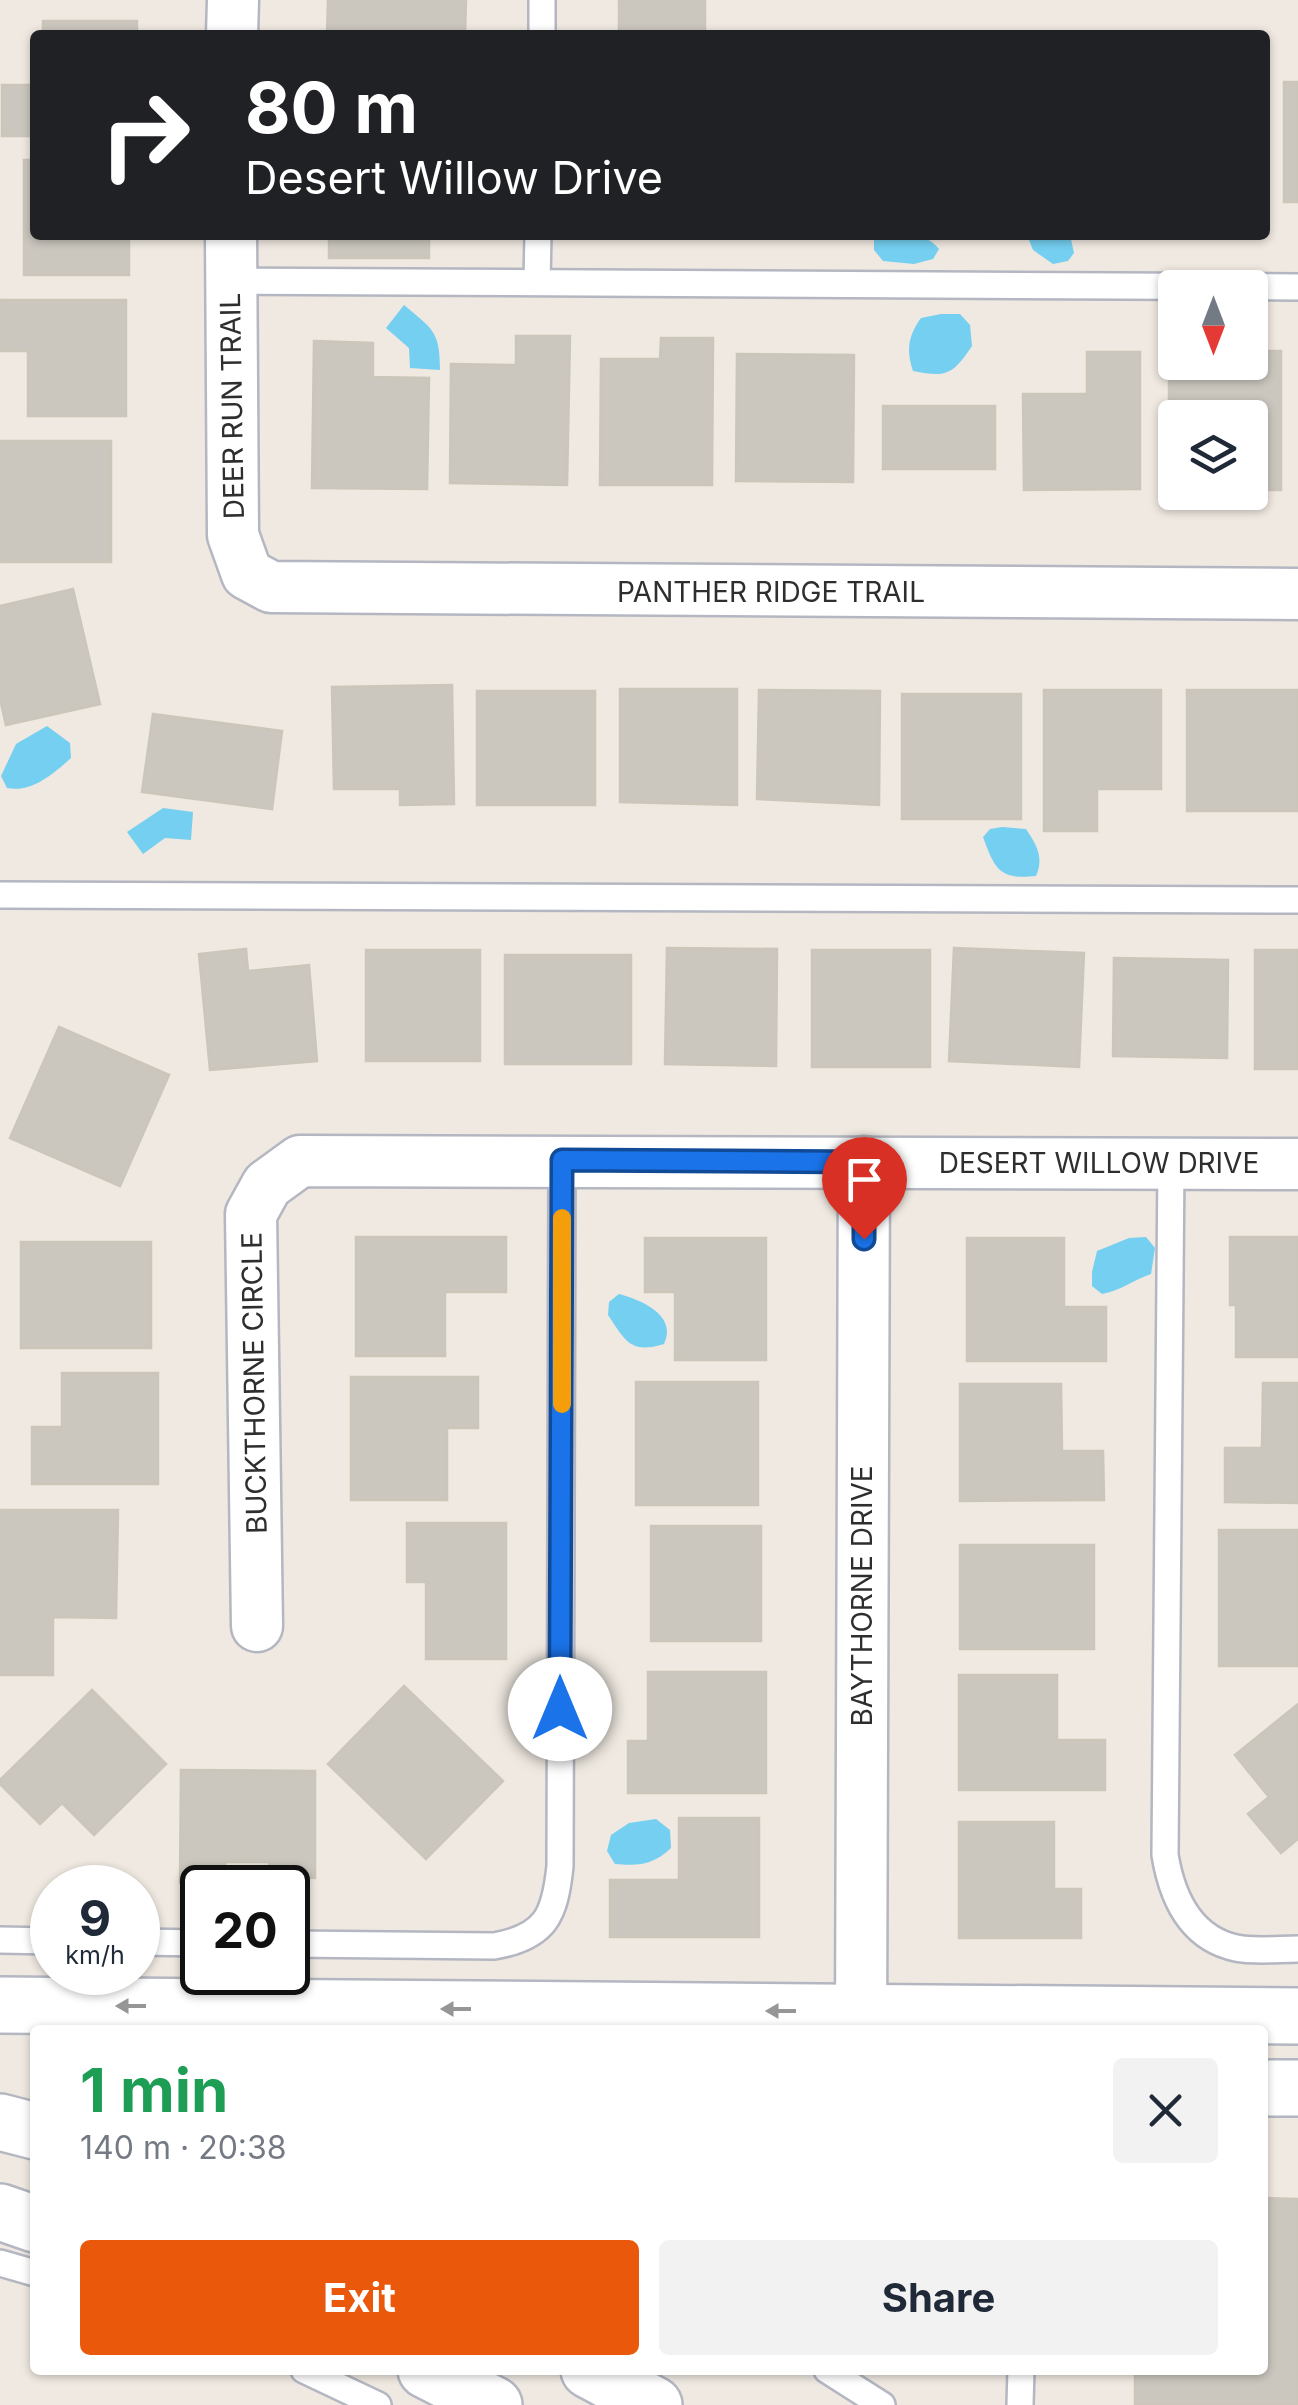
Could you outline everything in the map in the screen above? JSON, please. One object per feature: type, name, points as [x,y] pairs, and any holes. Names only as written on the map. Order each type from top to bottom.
[{"type":"street","points":[[232,30],[233,0]]},
{"type":"street","name":"DEER RUN TRAIL","points":[[231,258],[233,535],[247,574]]},
{"type":"street","name":"PANTHER RIDGE TRAIL","points":[[247,574],[271,587],[332,590],[1298,594]]},
{"type":"street","name":"DESERT WILLOW DRIVE","points":[[300,1161],[1298,1164]]},
{"type":"street","name":"BUCKTHORNE CIRCLE","points":[[257,1626],[252,1214],[267,1185],[300,1161]]},
{"type":"street","name":"BAYTHORNE DRIVE","points":[[861,2021],[864,1162]]},
{"type":"street","points":[[0,2005],[861,2021],[1298,2016]]},
{"type":"street","points":[[1268,2088],[1298,2088]]},
{"type":"street","points":[[0,2122],[30,2130]]},
{"type":"street","points":[[0,2156],[30,2150]]},
{"type":"street","points":[[0,2212],[30,2222]]},
{"type":"street","points":[[436,2375],[494,2405]]},
{"type":"street","points":[[598,2375],[654,2405]]},
{"type":"lane","points":[[542,0],[542,30]]},
{"type":"lane","points":[[537,281],[538,240]]},
{"type":"lane","points":[[231,258],[537,281],[1298,287]]},
{"type":"lane","points":[[0,895],[1298,900]]},
{"type":"lane","points":[[310,1944],[494,1946],[520,1942],[549,1919],[557,1898],[562,1160]]},
{"type":"lane","points":[[1171,1163],[1165,1855],[1178,1903],[1208,1937],[1236,1948],[1298,1949]]},
{"type":"lane","points":[[0,1940],[30,1941]]},
{"type":"lane","points":[[0,2263],[30,2272]]},
{"type":"lane","points":[[315,2375],[378,2405]]},
{"type":"lane","points":[[835,2375],[882,2405]]},
{"type":"lane","points":[[1020,2405],[1021,2375]]},
{"type":"water","points":[[874,240],[928,240],[939,249],[933,259],[914,264],[883,261],[874,250]]},
{"type":"water","points":[[1029,240],[1071,240],[1074,253],[1068,261],[1053,264],[1033,250]]},
{"type":"water","points":[[404,305],[436,338],[440,370],[410,368],[409,348],[386,328]]},
{"type":"water","points":[[960,314],[970,325],[972,346],[948,372],[913,371],[909,350],[913,331],[921,318]]},
{"type":"water","points":[[47,726],[70,743],[71,758],[33,785],[7,788],[1,776],[16,744]]},
{"type":"water","points":[[163,808],[193,812],[191,840],[165,838],[143,854],[127,832]]},
{"type":"water","points":[[990,829],[1026,829],[1038,852],[1036,876],[1007,874],[991,858],[983,837]]},
{"type":"water","points":[[1146,1237],[1155,1248],[1151,1274],[1102,1294],[1092,1286],[1097,1251],[1129,1238]]},
{"type":"water","points":[[619,1294],[638,1300],[662,1317],[667,1334],[664,1344],[644,1347],[625,1339],[608,1315],[609,1302]]},
{"type":"water","points":[[656,1819],[670,1830],[671,1848],[645,1863],[615,1864],[607,1851],[611,1835],[629,1823]]},
{"type":"building","points":[[328,0],[466,0],[465,30],[327,30]]},
{"type":"building","points":[[619,0],[705,0],[705,30],[619,30]]},
{"type":"building","points":[[43,21],[137,21],[137,30],[43,30]]},
{"type":"building","points":[[1284,82],[1298,82],[1298,202],[1284,202]]},
{"type":"building","points":[[2,85],[30,85],[30,136],[2,136]]},
{"type":"building","points":[[24,160],[30,160],[30,240],[129,240],[129,275],[24,275]]},
{"type":"building","points":[[329,240],[429,240],[429,258],[329,258]]},
{"type":"building","points":[[0,300],[126,300],[126,416],[28,416],[28,351],[0,351]]},
{"type":"building","points":[[516,336],[570,336],[567,485],[450,483],[451,364],[516,365]]},
{"type":"building","points":[[661,338],[713,338],[712,485],[600,485],[601,359],[660,359]]},
{"type":"building","points":[[314,341],[373,343],[373,377],[429,378],[427,489],[312,488]]},
{"type":"building","points":[[1268,351],[1281,351],[1281,490],[1268,490],[1268,400],[1169,400],[1169,380],[1268,380]]},
{"type":"building","points":[[1087,352],[1140,352],[1140,489],[1024,490],[1023,394],[1087,394]]},
{"type":"building","points":[[737,354],[854,355],[853,482],[736,481]]},
{"type":"building","points":[[883,406],[995,406],[995,469],[883,469]]},
{"type":"building","points":[[0,441],[111,441],[111,562],[0,562]]},
{"type":"building","points":[[73,589],[100,704],[6,725],[0,699],[0,606]]},
{"type":"building","points":[[452,685],[454,804],[400,805],[400,789],[334,789],[332,687]]},
{"type":"building","points":[[620,689],[737,689],[737,805],[620,802]]},
{"type":"building","points":[[759,690],[880,691],[879,805],[757,799]]},
{"type":"building","points":[[1044,690],[1161,690],[1161,789],[1097,789],[1097,831],[1044,831]]},
{"type":"building","points":[[1187,690],[1298,690],[1298,811],[1187,811]]},
{"type":"building","points":[[477,691],[595,691],[595,805],[477,805]]},
{"type":"building","points":[[902,694],[1021,694],[1021,819],[902,819]]},
{"type":"building","points":[[153,714],[282,731],[272,809],[142,792]]},
{"type":"building","points":[[667,948],[777,949],[776,1066],[665,1064]]},
{"type":"building","points":[[954,948],[1084,953],[1079,1067],[949,1061]]},
{"type":"building","points":[[246,949],[248,971],[309,965],[317,1061],[210,1070],[199,954]]},
{"type":"building","points":[[366,950],[480,950],[480,1061],[366,1061]]},
{"type":"building","points":[[812,950],[930,950],[930,1067],[812,1067]]},
{"type":"building","points":[[1255,950],[1298,950],[1298,1069],[1255,1069]]},
{"type":"building","points":[[505,955],[631,955],[631,1064],[505,1064]]},
{"type":"building","points":[[1114,958],[1228,960],[1227,1058],[1113,1056]]},
{"type":"building","points":[[59,1027],[169,1075],[120,1186],[10,1138]]},
{"type":"building","points":[[356,1237],[506,1237],[506,1292],[445,1292],[445,1356],[356,1356]]},
{"type":"building","points":[[1230,1237],[1298,1237],[1298,1357],[1236,1357],[1236,1305],[1230,1305]]},
{"type":"building","points":[[645,1238],[766,1238],[766,1360],[675,1360],[675,1292],[645,1292]]},
{"type":"building","points":[[967,1238],[1064,1238],[1064,1307],[1106,1307],[1106,1361],[967,1361]]},
{"type":"building","points":[[21,1242],[151,1242],[151,1348],[21,1348]]},
{"type":"building","points":[[62,1373],[158,1373],[158,1484],[32,1484],[32,1427],[62,1427]]},
{"type":"building","points":[[351,1377],[478,1377],[478,1428],[447,1428],[447,1500],[351,1500]]},
{"type":"building","points":[[636,1382],[758,1382],[758,1505],[636,1505]]},
{"type":"building","points":[[1263,1383],[1298,1383],[1298,1503],[1225,1502],[1225,1448],[1262,1448]]},
{"type":"building","points":[[960,1384],[1061,1384],[1062,1451],[1103,1451],[1104,1500],[960,1501]]},
{"type":"building","points":[[0,1510],[118,1510],[116,1618],[53,1617],[53,1675],[0,1675]]},
{"type":"building","points":[[407,1523],[506,1523],[506,1659],[426,1659],[426,1582],[407,1582]]},
{"type":"building","points":[[651,1526],[761,1526],[761,1641],[651,1641]]},
{"type":"building","points":[[1219,1530],[1298,1530],[1298,1666],[1219,1666]]},
{"type":"building","points":[[960,1545],[1094,1545],[1094,1649],[960,1649]]},
{"type":"building","points":[[648,1672],[766,1672],[766,1793],[628,1793],[628,1741],[648,1741]]},
{"type":"building","points":[[959,1675],[1057,1675],[1057,1740],[1105,1740],[1105,1790],[959,1790]]},
{"type":"building","points":[[404,1686],[503,1781],[426,1859],[328,1764]]},
{"type":"building","points":[[92,1690],[166,1764],[94,1835],[62,1803],[40,1824],[0,1784]]},
{"type":"building","points":[[1298,1704],[1298,1839],[1281,1853],[1248,1814],[1269,1797],[1235,1755]]},
{"type":"building","points":[[181,1770],[315,1771],[315,1878],[310,1878],[310,1865],[225,1862],[180,1865]]},
{"type":"building","points":[[679,1818],[759,1818],[759,1937],[610,1937],[610,1880],[679,1880]]},
{"type":"building","points":[[959,1822],[1054,1822],[1054,1889],[1081,1889],[1081,1938],[959,1938]]},
{"type":"building","points":[[1268,2198],[1298,2199],[1298,2405],[1135,2405],[1135,2375],[1268,2375]]},
{"type":"slow traffic","points":[[562,1218],[562,1404]]},
{"type":"route","points":[[560,1709],[562,1160],[864,1162],[864,1239]]}]
